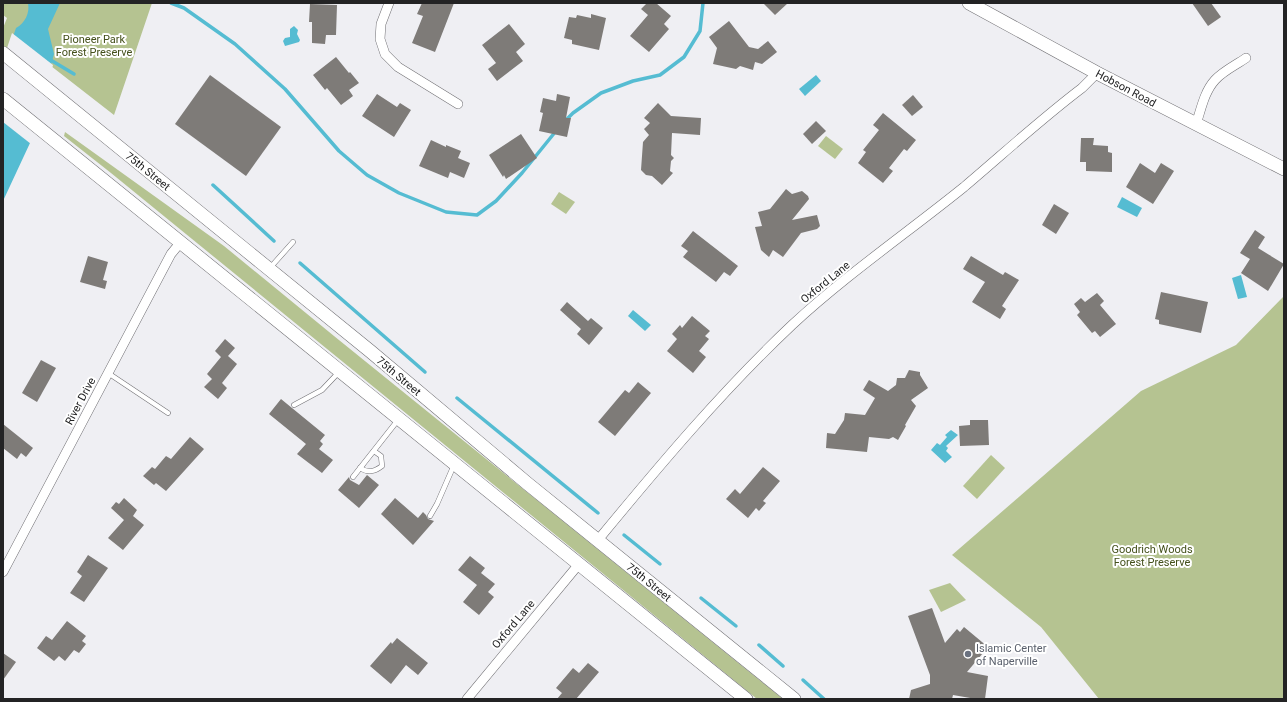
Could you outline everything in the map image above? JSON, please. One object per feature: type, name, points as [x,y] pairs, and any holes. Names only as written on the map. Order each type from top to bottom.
[{"type":"main road","name":"Hobson Road","points":[[970,3],[1097,72],[1284,169]]},
{"type":"main road","name":"75th Street","points":[[3,53],[794,699]]},
{"type":"main road","points":[[3,99],[746,699]]},
{"type":"street","points":[[389,3],[381,24],[380,39],[385,54],[398,67],[458,104]]},
{"type":"street","points":[[1196,124],[1211,85],[1220,76],[1246,58]]},
{"type":"street","name":"Oxford Lane","points":[[598,540],[641,488],[713,406],[792,325],[838,286],[964,187],[1082,88],[1097,72]]},
{"type":"street","name":"River Drive","points":[[3,572],[171,254],[180,243]]},
{"type":"street","name":"Oxford Lane","points":[[467,699],[579,564]]},
{"type":"lane","points":[[269,269],[293,242]]},
{"type":"lane","points":[[294,405],[322,390],[340,371]]},
{"type":"lane","points":[[108,373],[168,413]]},
{"type":"lane","points":[[353,478],[398,418]]},
{"type":"lane","points":[[360,468],[366,472],[376,471],[382,466],[381,456],[374,451]]},
{"type":"lane","points":[[430,516],[437,504],[455,463]]},
{"type":"green space","name":"Pioneer Park Forest Preserve","points":[[3,3],[152,3],[114,115],[51,66],[3,154],[3,28],[7,18],[3,15]]},
{"type":"green space","points":[[65,132],[224,246],[783,699],[757,699],[64,136]]},
{"type":"green space","points":[[826,136],[843,149],[835,159],[818,146]]},
{"type":"green space","points":[[559,192],[575,202],[566,214],[551,204]]},
{"type":"green space","name":"Goodrich Woods Forest Preserve","points":[[1284,296],[1284,699],[1099,699],[1041,627],[952,555],[1141,391],[1236,345]]},
{"type":"green space","points":[[991,455],[1005,468],[977,499],[963,486]]},
{"type":"green space","points":[[950,583],[966,600],[941,612],[929,590]]},
{"type":"water","points":[[28,3],[60,3],[48,29],[54,54],[30,143],[3,201],[3,66],[16,28],[26,17]]},
{"type":"water","points":[[294,26],[298,30],[297,34],[300,40],[299,42],[285,46],[283,41],[285,38],[290,37],[290,29]]},
{"type":"water","points":[[816,75],[821,81],[805,96],[799,89]]},
{"type":"water","points":[[1122,197],[1142,208],[1137,217],[1117,207]]},
{"type":"water","points":[[1241,275],[1247,297],[1238,299],[1232,278]]},
{"type":"water","points":[[633,310],[651,325],[645,331],[628,316]]},
{"type":"water","points":[[951,430],[958,435],[946,446],[948,448],[946,451],[952,457],[945,463],[931,450],[937,443],[940,445],[947,437],[945,435]]},
{"type":"pier","points":[[12,33],[53,65],[31,144],[3,122],[3,60]]},
{"type":"building","points":[[422,3],[454,3],[435,52],[412,43],[423,16],[417,14]]},
{"type":"building","points":[[647,3],[656,3],[671,16],[664,24],[669,29],[649,52],[630,36],[648,15],[641,9]]},
{"type":"building","points":[[763,3],[788,3],[775,15]]},
{"type":"building","points":[[1192,3],[1211,3],[1221,17],[1208,26]]},
{"type":"building","points":[[310,4],[337,5],[336,35],[326,35],[325,44],[312,43],[312,22],[309,22]]},
{"type":"building","points":[[591,14],[606,18],[599,50],[572,44],[572,40],[564,38],[569,17],[576,18],[577,15],[591,18]]},
{"type":"building","points":[[729,21],[749,47],[758,49],[768,41],[777,52],[762,64],[755,62],[753,70],[740,66],[736,69],[713,64],[717,48],[709,37]]},
{"type":"building","points":[[509,24],[525,44],[516,52],[523,61],[497,81],[488,69],[496,63],[482,45]]},
{"type":"building","points":[[336,57],[359,83],[349,90],[353,96],[341,105],[327,88],[325,90],[313,75]]},
{"type":"building","points":[[210,75],[281,127],[246,176],[175,124]]},
{"type":"building","points":[[377,94],[397,107],[400,103],[411,110],[394,137],[362,116]]},
{"type":"building","points":[[557,94],[570,97],[566,118],[571,118],[567,137],[539,131],[543,113],[540,112],[543,98],[556,101]]},
{"type":"building","points":[[913,95],[923,107],[912,116],[902,105]]},
{"type":"building","points":[[658,103],[671,116],[701,118],[700,135],[672,133],[671,155],[674,158],[671,161],[670,171],[673,173],[662,185],[652,176],[646,175],[641,170],[643,142],[649,135],[644,129],[650,123],[644,118]]},
{"type":"building","points":[[883,113],[916,140],[907,151],[904,149],[889,168],[893,171],[883,183],[858,163],[866,152],[863,150],[879,130],[873,125]]},
{"type":"building","points":[[816,121],[826,131],[812,144],[803,134]]},
{"type":"building","points":[[521,134],[537,158],[506,179],[504,175],[503,177],[489,155]]},
{"type":"building","points":[[1081,138],[1094,138],[1093,145],[1108,146],[1108,152],[1112,153],[1112,172],[1086,171],[1086,162],[1080,162]]},
{"type":"building","points":[[431,140],[446,147],[446,145],[461,151],[458,158],[470,163],[464,178],[450,172],[448,178],[419,166]]},
{"type":"building","points":[[1140,163],[1155,173],[1161,163],[1174,171],[1153,204],[1126,187]]},
{"type":"building","points":[[786,189],[792,194],[802,191],[808,196],[809,199],[792,220],[817,215],[820,226],[817,229],[801,233],[783,257],[773,250],[769,257],[761,250],[755,227],[762,226],[758,212],[770,209]]},
{"type":"building","points":[[1054,204],[1069,213],[1056,234],[1042,225]]},
{"type":"building","points":[[1255,230],[1265,237],[1258,248],[1284,264],[1268,291],[1241,273],[1250,259],[1240,253]]},
{"type":"building","points":[[693,231],[738,266],[730,276],[724,272],[716,282],[683,257],[688,251],[681,246]]},
{"type":"building","points":[[88,256],[108,262],[103,280],[107,281],[105,289],[80,282]]},
{"type":"building","points":[[971,256],[1003,275],[1005,272],[1019,280],[1002,306],[1006,309],[1000,319],[972,302],[985,282],[963,269]]},
{"type":"building","points":[[1161,292],[1208,302],[1201,333],[1159,324],[1159,320],[1155,319]]},
{"type":"building","points":[[1097,293],[1104,301],[1100,305],[1116,324],[1100,337],[1095,331],[1092,333],[1077,315],[1080,312],[1074,304],[1081,298],[1085,302]]},
{"type":"building","points":[[567,302],[588,321],[591,318],[603,328],[589,345],[577,334],[581,329],[560,310]]},
{"type":"building","points":[[692,316],[710,331],[705,336],[709,339],[699,351],[706,357],[693,373],[667,351],[677,339],[672,334],[680,325],[682,328]]},
{"type":"building","points":[[225,339],[235,348],[228,356],[237,364],[222,383],[227,388],[218,399],[204,387],[212,379],[207,374],[221,357],[215,351]]},
{"type":"building","points":[[41,360],[56,368],[37,402],[22,393]]},
{"type":"building","points":[[909,370],[920,372],[920,375],[928,388],[911,400],[916,406],[898,440],[893,437],[889,439],[869,437],[867,452],[826,448],[827,433],[835,434],[844,420],[845,413],[865,415],[875,398],[863,390],[869,380],[888,391],[896,385],[897,378],[905,378]]},
{"type":"building","points":[[638,382],[651,393],[615,436],[598,422],[625,390],[629,393]]},
{"type":"building","points":[[281,399],[325,435],[320,441],[323,444],[319,449],[333,460],[322,473],[297,454],[306,444],[269,414]]},
{"type":"building","points":[[970,420],[988,420],[989,445],[960,446],[959,426],[970,425]]},
{"type":"building","points":[[3,424],[33,448],[26,457],[21,453],[17,459],[3,448]]},
{"type":"building","points":[[190,437],[204,449],[166,491],[156,483],[154,485],[143,476],[152,467],[155,469],[166,456],[171,459]]},
{"type":"building","points":[[763,467],[780,481],[763,501],[766,503],[759,511],[756,508],[748,518],[726,499],[735,489],[740,494]]},
{"type":"building","points":[[367,475],[379,485],[359,508],[338,490],[349,477],[350,480],[359,485]]},
{"type":"building","points":[[124,498],[137,510],[133,516],[144,525],[123,550],[108,538],[124,520],[111,508],[116,502],[119,504]]},
{"type":"building","points":[[395,498],[418,518],[423,512],[428,519],[434,521],[413,545],[381,514]]},
{"type":"building","points":[[88,555],[108,568],[84,602],[70,593],[82,576],[77,572]]},
{"type":"building","points":[[470,556],[485,568],[481,573],[495,584],[488,592],[494,597],[479,615],[463,602],[477,585],[458,570]]},
{"type":"building","name":"Islamic Center of Naperville","points":[[932,608],[945,643],[957,629],[960,632],[964,627],[988,647],[967,672],[988,676],[985,699],[953,695],[952,699],[909,699],[911,690],[930,684],[930,675],[908,616]]},
{"type":"building","points":[[67,621],[86,636],[82,641],[86,644],[79,653],[74,650],[65,661],[59,656],[54,661],[37,648],[46,636],[52,640]]},
{"type":"building","points":[[397,638],[428,663],[418,675],[406,665],[391,684],[370,666],[391,642],[392,644]]},
{"type":"building","points":[[3,653],[16,662],[3,680]]},
{"type":"building","points":[[588,663],[599,672],[576,699],[557,699],[562,693],[556,688],[573,668],[579,673]]},
{"type":"waterway","points":[[171,3],[184,8],[235,44],[285,89],[339,151],[367,175],[399,193],[446,212],[477,215],[496,201],[522,173],[556,131]]},
{"type":"waterway","points":[[566,120],[573,113],[601,93],[633,81],[660,75],[684,57],[700,31],[703,3]]},
{"type":"waterway","points":[[49,59],[74,74]]},
{"type":"waterway","points":[[213,185],[274,241]]},
{"type":"waterway","points":[[300,263],[425,372]]},
{"type":"waterway","points":[[457,398],[598,513]]},
{"type":"waterway","points":[[624,535],[660,564]]},
{"type":"waterway","points":[[701,598],[736,626]]},
{"type":"waterway","points":[[759,645],[783,666]]},
{"type":"waterway","points":[[803,680],[824,699]]},
{"type":"place","name":"Islamic Center of Naperville","points":[[968,654]]}]
